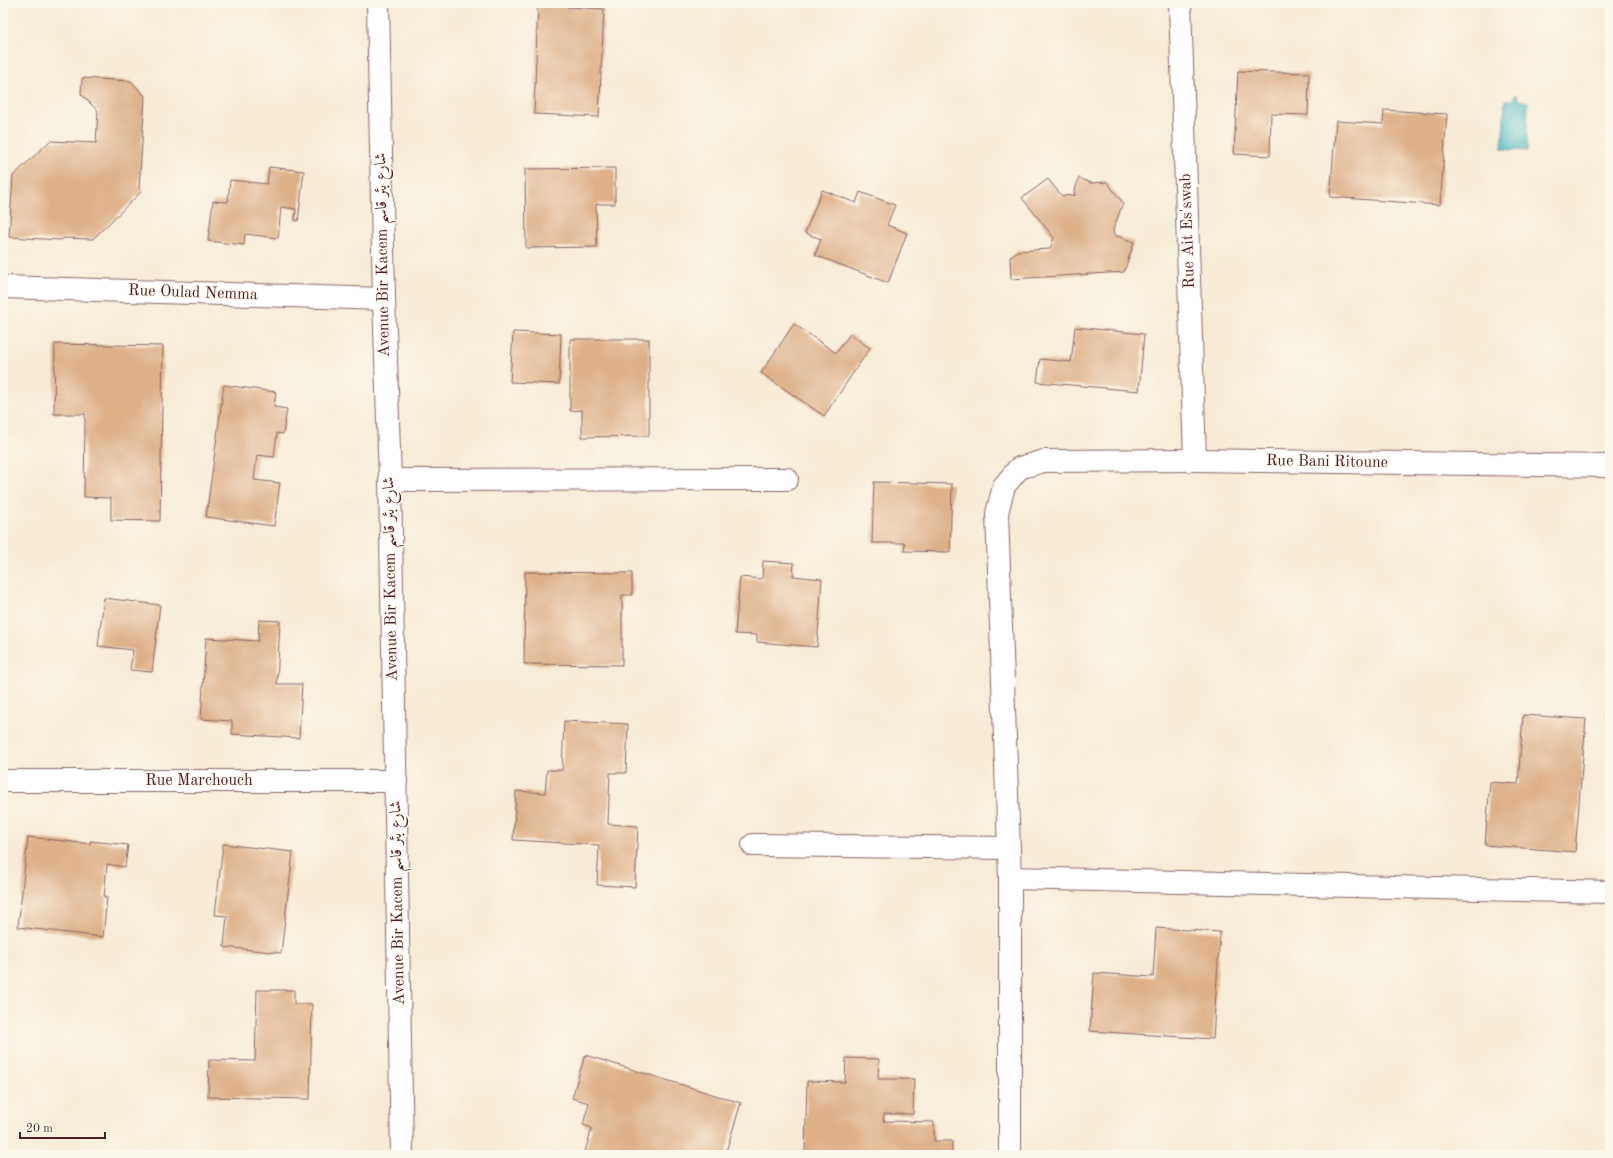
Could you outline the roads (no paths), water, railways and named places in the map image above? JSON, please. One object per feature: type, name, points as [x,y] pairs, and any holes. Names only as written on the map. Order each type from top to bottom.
[{"type":"street","name":"Avenue Bir Kacem شارع بئر قاسم","points":[[378,3],[384,299],[390,480],[402,1155]]},
{"type":"street","name":"Rue Ait Es'swab","points":[[1180,3],[1195,460]]},
{"type":"street","name":"Rue Oulad Nemma","points":[[3,287],[384,299]]},
{"type":"street","name":"Rue Bani Ritoune","points":[[1010,1155],[1010,878],[997,513],[1004,486],[1019,468],[1044,461],[1195,460],[1610,466]]},
{"type":"street","points":[[390,480],[788,479]]},
{"type":"street","name":"Rue Marchouch","points":[[3,781],[396,781]]},
{"type":"street","points":[[753,845],[1009,848]]},
{"type":"street","points":[[1010,878],[1610,892]]},
{"type":"water","points":[[1516,94],[1519,100],[1528,102],[1527,151],[1502,149],[1505,100],[1512,100]]}]
